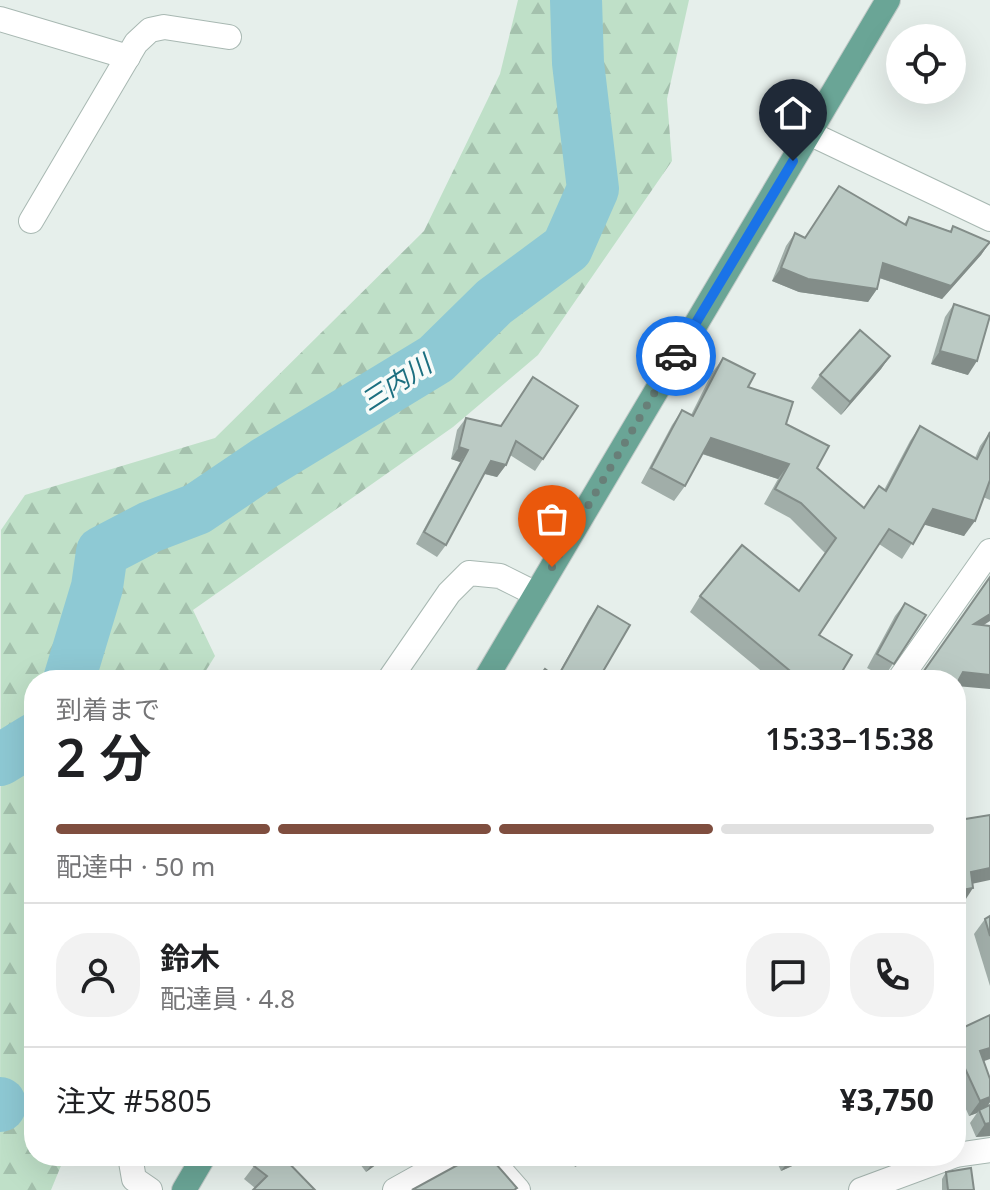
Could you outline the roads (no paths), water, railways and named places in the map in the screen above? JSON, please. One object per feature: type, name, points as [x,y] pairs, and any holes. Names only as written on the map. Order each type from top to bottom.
[{"type":"main road","points":[[491,670],[888,0]]},
{"type":"main road","points":[[184,1190],[198,1166]]},
{"type":"street","points":[[0,19],[128,57]]},
{"type":"street","points":[[31,221],[128,57],[150,30],[164,27],[229,37]]},
{"type":"street","points":[[809,133],[990,219]]},
{"type":"street","points":[[906,670],[990,551]]},
{"type":"street","points":[[396,670],[449,593],[469,573],[500,576],[536,594]]},
{"type":"street","points":[[966,1154],[990,1150]]},
{"type":"street","points":[[132,1166],[134,1179],[150,1190]]},
{"type":"street","points":[[395,1190],[438,1166]]},
{"type":"street","points":[[497,1166],[518,1190]]},
{"type":"street","points":[[861,1190],[927,1166]]},
{"type":"waterway","name":"三内川","points":[[72,670],[97,587],[102,552],[150,527],[197,509],[265,463],[436,359],[494,302],[567,248],[593,189],[578,63],[576,0]]},
{"type":"waterway","name":"三内川","points":[[0,760],[24,745]]}]
